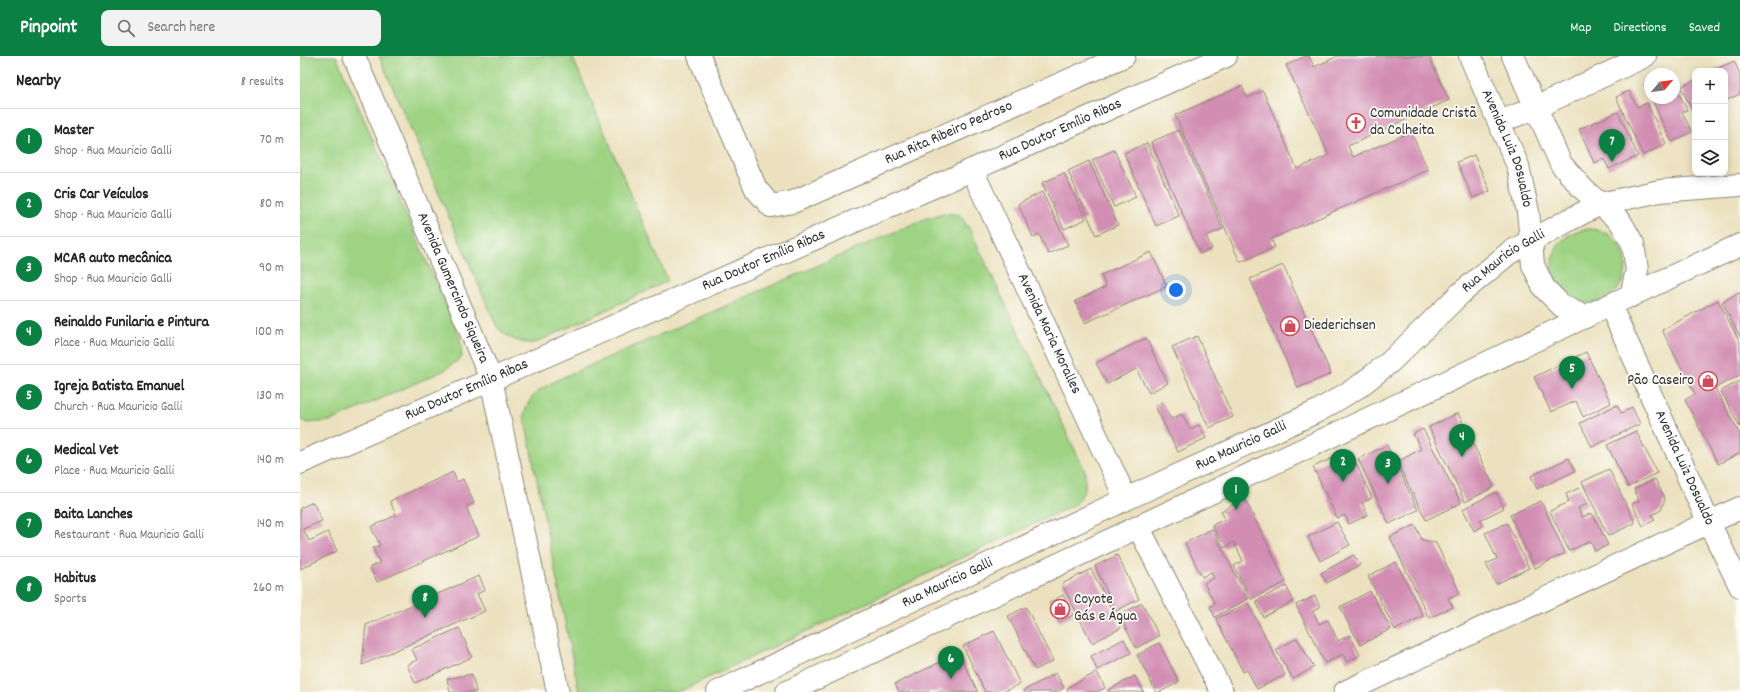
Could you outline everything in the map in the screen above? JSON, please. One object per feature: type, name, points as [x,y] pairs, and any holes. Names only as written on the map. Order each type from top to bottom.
[{"type":"street","name":"Avenida Gumercindo Siqueira","points":[[354,56],[491,379],[558,692]]},
{"type":"street","name":"Rua Rita Ribeiro Pedroso","points":[[700,56],[756,188],[771,206],[793,202],[1124,56]]},
{"type":"street","name":"Rua Doutor Emílio Ribas","points":[[300,463],[972,170],[1226,56]]},
{"type":"street","name":"Avenida Luiz Dosualdo","points":[[1470,56],[1518,166],[1528,212],[1533,265],[1544,288],[1562,306],[1585,317]]},
{"type":"street","points":[[1513,56],[1537,107],[1561,164],[1584,190],[1620,221],[1633,244],[1637,270],[1631,296]]},
{"type":"street","points":[[1500,122],[1537,107],[1645,56]]},
{"type":"street","name":"Avenida Maria Moralles","points":[[972,170],[1126,499]]},
{"type":"street","name":"Rua Mauricio Galli","points":[[718,692],[1318,410],[1358,387],[1390,362],[1461,294],[1509,253],[1600,204],[1660,191],[1740,185]]},
{"type":"street","name":"Rua Mauricio Galli","points":[[787,692],[1139,528],[1610,305],[1740,246]]},
{"type":"street","name":"Avenida Luiz Dosualdo","points":[[1610,305],[1709,523],[1740,586]]},
{"type":"street","points":[[1345,692],[1740,508]]},
{"type":"street","points":[[1139,528],[1222,692]]},
{"type":"green space","points":[[300,56],[336,56],[460,337],[462,357],[443,371],[331,421],[307,423],[300,419]]},
{"type":"green space","points":[[379,56],[572,56],[668,281],[535,343],[514,340],[505,334],[497,327]]},
{"type":"green space","points":[[943,213],[960,215],[970,230],[1085,471],[1085,490],[1076,504],[678,692],[579,692],[524,415],[529,402],[537,392],[559,379],[924,219]]},
{"type":"green space","points":[[1589,229],[1603,232],[1615,240],[1623,252],[1626,266],[1623,280],[1615,292],[1603,300],[1589,303],[1575,300],[1563,292],[1555,280],[1552,266],[1555,252],[1563,240],[1575,232]]},
{"type":"building","points":[[1309,56],[1314,67],[1338,56],[1429,56],[1449,100],[1348,146],[1353,157],[1411,132],[1428,170],[1271,239],[1275,247],[1240,262],[1175,115],[1242,86],[1247,98],[1263,91],[1297,169],[1329,155],[1286,65]]},
{"type":"building","points":[[1734,61],[1740,74],[1740,94],[1728,100],[1728,68],[1719,68]]},
{"type":"building","points":[[1692,82],[1692,110],[1681,87]]},
{"type":"building","points":[[1629,91],[1637,107],[1647,104],[1666,144],[1643,155],[1616,97]]},
{"type":"building","points":[[1680,95],[1687,110],[1682,112],[1692,132],[1672,142],[1654,104],[1680,104]]},
{"type":"building","points":[[1618,112],[1638,156],[1609,169],[1604,159],[1594,163],[1579,129]]},
{"type":"building","points":[[1179,130],[1223,229],[1206,236],[1212,249],[1200,254],[1151,142]]},
{"type":"building","points":[[1147,143],[1179,216],[1156,226],[1124,153]]},
{"type":"building","points":[[1114,150],[1136,197],[1114,207],[1092,160]]},
{"type":"building","points":[[1474,155],[1490,191],[1473,198],[1457,162]]},
{"type":"building","points":[[1089,161],[1118,225],[1096,235],[1068,171]]},
{"type":"building","points":[[1064,173],[1086,219],[1064,229],[1042,183]]},
{"type":"building","points":[[1042,192],[1068,245],[1048,254],[1039,234],[1033,237],[1018,204]]},
{"type":"building","points":[[1151,252],[1167,286],[1085,323],[1075,301],[1106,287],[1101,275]]},
{"type":"building","name":"Diederichsen","points":[[1283,265],[1331,374],[1298,388],[1250,279]]},
{"type":"building","points":[[1740,292],[1740,337],[1722,302]]},
{"type":"building","name":"Pão Caseiro","points":[[1718,300],[1740,342],[1740,375],[1715,388],[1740,434],[1740,453],[1718,464],[1685,400],[1695,394],[1662,330]]},
{"type":"building","points":[[1197,336],[1233,417],[1209,428],[1172,347]]},
{"type":"building","points":[[1146,338],[1168,383],[1149,393],[1136,369],[1107,384],[1096,363]]},
{"type":"building","points":[[1586,352],[1611,403],[1583,417],[1576,401],[1551,412],[1534,377]]},
{"type":"building","points":[[1740,381],[1740,427],[1721,391]]},
{"type":"building","points":[[1162,402],[1171,419],[1182,414],[1190,429],[1199,425],[1206,438],[1178,452],[1155,406]]},
{"type":"building","points":[[1617,405],[1621,413],[1632,407],[1640,424],[1592,447],[1580,423]]},
{"type":"building","points":[[1458,413],[1494,487],[1465,502],[1429,427]]},
{"type":"building","points":[[1423,429],[1461,503],[1426,520],[1397,462],[1421,449],[1413,434]]},
{"type":"building","points":[[1636,431],[1657,473],[1628,487],[1607,445]]},
{"type":"building","points":[[1387,445],[1418,510],[1389,524],[1358,459]]},
{"type":"building","points":[[1350,450],[1372,498],[1362,503],[1368,515],[1349,524],[1345,515],[1337,518],[1313,467]]},
{"type":"building","points":[[1569,458],[1575,471],[1537,489],[1531,476]]},
{"type":"building","points":[[1609,469],[1635,523],[1608,536],[1582,482]]},
{"type":"building","points":[[453,472],[457,482],[463,479],[474,503],[466,507],[479,536],[377,582],[370,567],[380,563],[373,548],[380,545],[371,527],[396,515],[390,501]]},
{"type":"building","points":[[1655,479],[1665,499],[1661,510],[1652,515],[1655,520],[1643,526],[1632,504],[1639,501],[1634,489]]},
{"type":"building","points":[[1579,488],[1587,504],[1578,508],[1582,517],[1592,513],[1608,545],[1595,551],[1590,541],[1569,551],[1550,511],[1569,502],[1566,494]]},
{"type":"building","points":[[1496,492],[1504,508],[1480,520],[1483,526],[1474,531],[1463,509]]},
{"type":"building","points":[[1245,499],[1286,582],[1251,599],[1234,566],[1243,561],[1234,542],[1224,548],[1212,525],[1225,519],[1221,511]]},
{"type":"building","points":[[1541,501],[1565,553],[1535,568],[1510,515]]},
{"type":"building","points":[[313,502],[322,521],[303,529],[309,541],[328,532],[337,551],[300,569],[300,508]]},
{"type":"building","points":[[1337,522],[1350,545],[1320,561],[1308,537]]},
{"type":"building","points":[[1507,523],[1529,568],[1496,584],[1486,564],[1497,559],[1485,533]]},
{"type":"building","points":[[1415,525],[1422,540],[1436,543],[1460,593],[1448,598],[1453,607],[1429,618],[1390,537]]},
{"type":"building","points":[[1212,529],[1248,599],[1215,617],[1210,607],[1215,604],[1204,583],[1214,578],[1211,572],[1202,577],[1185,543]]},
{"type":"building","points":[[1117,555],[1139,599],[1116,611],[1095,566]]},
{"type":"building","points":[[1354,555],[1360,565],[1327,583],[1321,573]]},
{"type":"building","points":[[1396,562],[1423,616],[1395,630],[1368,576]]},
{"type":"building","points":[[1091,569],[1121,628],[1092,643],[1062,584]]},
{"type":"building","points":[[479,576],[485,590],[477,594],[485,611],[362,665],[366,625]]},
{"type":"building","points":[[1286,586],[1294,601],[1263,617],[1256,601]]},
{"type":"building","points":[[1370,591],[1391,629],[1360,645],[1340,607]]},
{"type":"building","points":[[1063,595],[1073,615],[1059,622],[1049,603]]},
{"type":"building","points":[[1315,596],[1320,607],[1313,611],[1319,624],[1328,620],[1338,641],[1350,635],[1360,655],[1347,662],[1343,654],[1325,663],[1296,605]]},
{"type":"building","points":[[1142,603],[1159,636],[1136,648],[1119,615]]},
{"type":"building","points":[[1248,603],[1285,675],[1257,689],[1247,670],[1243,672],[1216,619]]},
{"type":"building","points":[[1026,607],[1053,661],[1035,670],[1008,616]]},
{"type":"building","points":[[459,628],[472,657],[415,683],[407,665],[417,660],[412,649]]},
{"type":"building","points":[[994,631],[1020,684],[1003,692],[985,692],[963,646]]},
{"type":"building","points":[[1297,638],[1314,667],[1293,679],[1276,650]]},
{"type":"building","points":[[1124,639],[1131,653],[1097,670],[1091,656]]},
{"type":"building","points":[[1159,643],[1179,682],[1160,692],[1156,692],[1137,655]]},
{"type":"building","points":[[959,653],[978,692],[943,692],[941,689],[936,692],[899,692],[895,684]]},
{"type":"building","points":[[1097,672],[1105,688],[1096,692],[1068,692],[1067,688]]},
{"type":"building","points":[[1056,673],[1064,688],[1057,692],[1023,691]]},
{"type":"building","points":[[472,674],[476,692],[450,692],[447,679]]},
{"type":"building","points":[[1135,676],[1144,692],[1109,692],[1108,690]]},
{"type":"place","name":"Comunidade Cristã da Colheita","points":[[1356,123]]},
{"type":"place","name":"Baita Lanches","points":[[1612,162]]},
{"type":"place","name":"Diederichsen","points":[[1290,326]]},
{"type":"place","name":"Pão Caseiro","points":[[1708,381]]},
{"type":"place","name":"Igreja Batista Emanuel","points":[[1572,389]]},
{"type":"place","name":"Reinaldo Funilaria e Pintura","points":[[1462,457]]},
{"type":"place","name":"Cris Car Veículos","points":[[1343,482]]},
{"type":"place","name":"MCAR auto mecânica","points":[[1388,484]]},
{"type":"place","name":"Master","points":[[1236,510]]},
{"type":"place","name":"Coyote Gás e Água","points":[[1060,609]]},
{"type":"place","name":"Habitus","points":[[425,618]]},
{"type":"place","name":"Medical Vet","points":[[951,679]]}]
